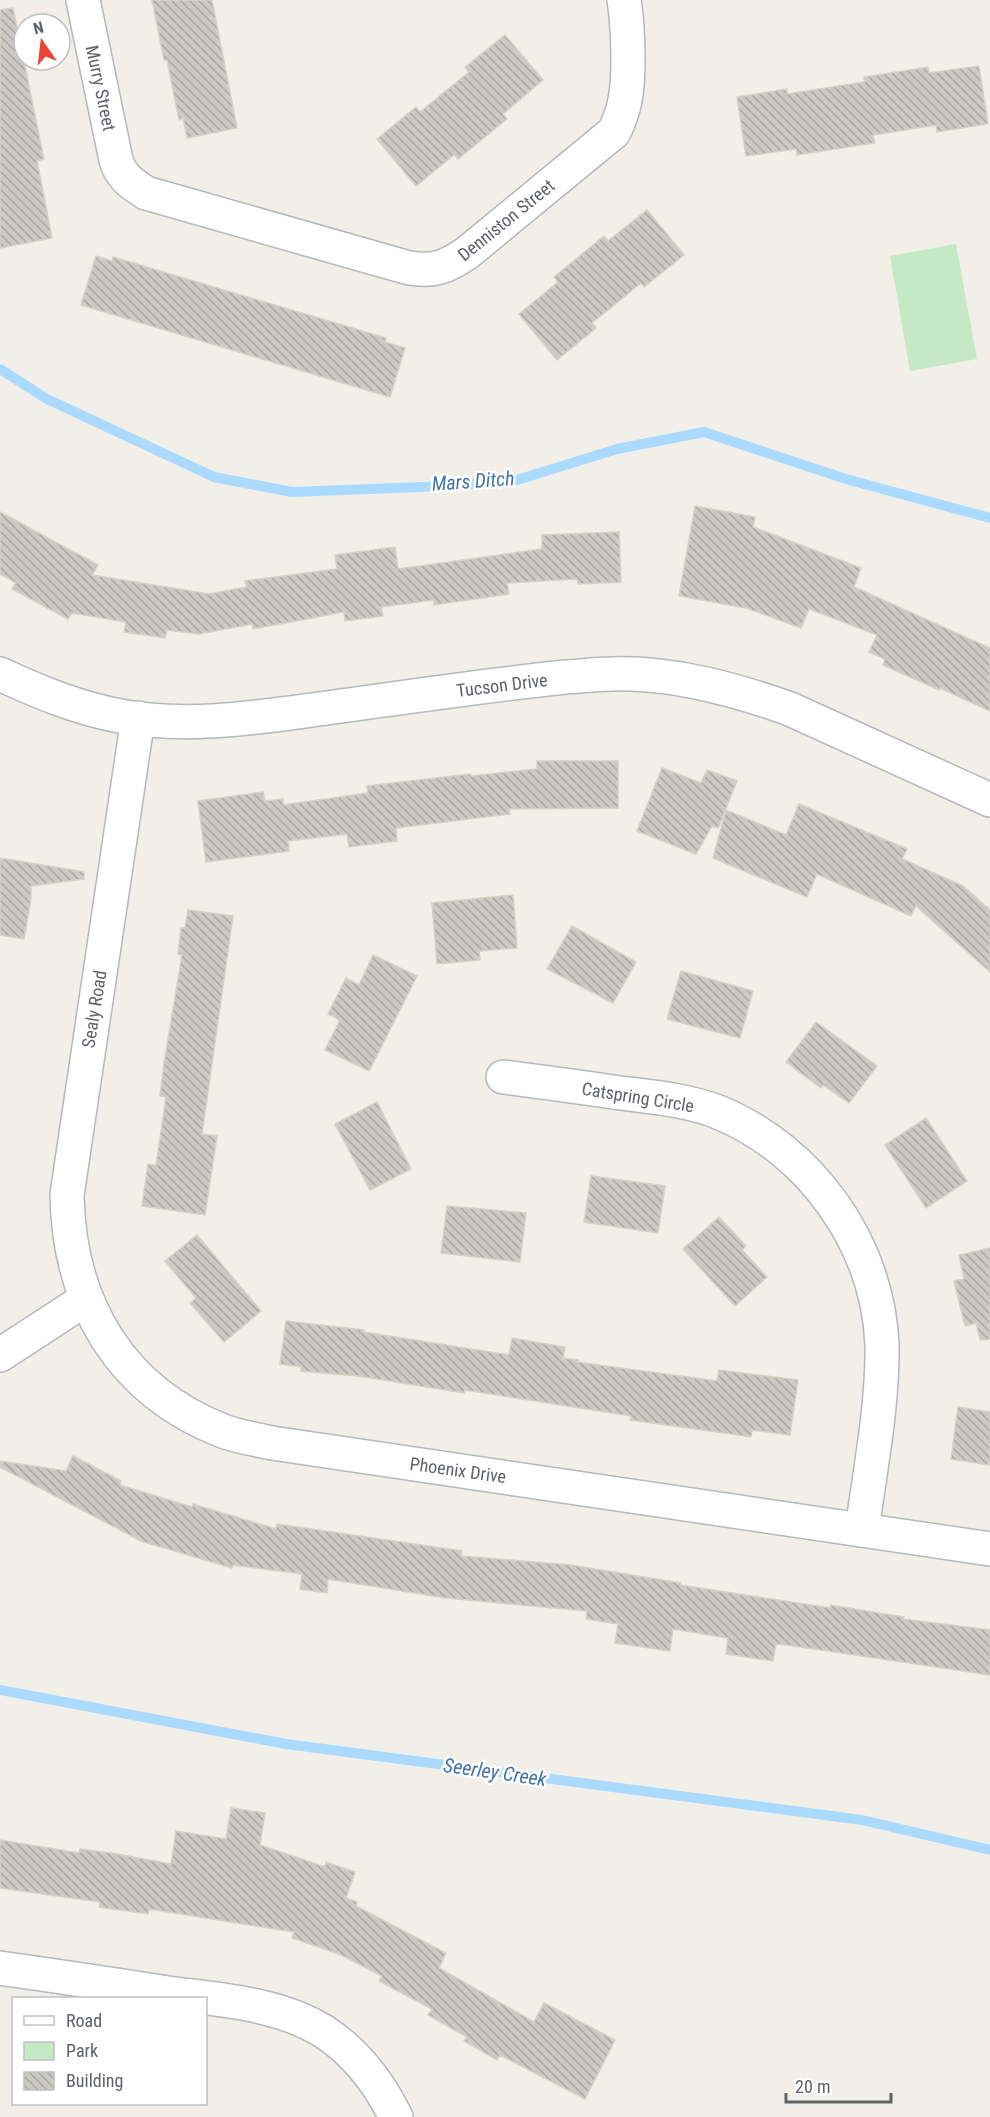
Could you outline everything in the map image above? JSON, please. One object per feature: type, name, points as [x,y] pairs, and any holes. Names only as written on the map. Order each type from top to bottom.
[{"type":"street","name":"Murry Street","points":[[83,0],[116,160],[122,174]]},
{"type":"street","name":"Denniston Street","points":[[122,174],[130,183],[146,193],[409,268],[426,271],[438,269],[467,253],[614,132],[622,114],[627,91],[624,0]]},
{"type":"street","name":"Tucson Drive","points":[[0,674],[72,704],[138,718],[180,721],[245,719],[566,676],[614,673],[664,677],[711,685],[769,702],[990,800]]},
{"type":"street","name":"Sealy Road","points":[[86,1299],[71,1248],[67,1196],[138,718]]},
{"type":"street","name":"Catspring Circle","points":[[503,1077],[670,1099],[717,1112],[774,1144],[800,1165],[822,1190],[850,1231],[860,1253],[874,1293],[880,1324],[882,1358],[880,1391],[862,1530]]},
{"type":"street","points":[[0,1355],[86,1299]]},
{"type":"street","name":"Phoenix Drive","points":[[86,1299],[110,1344],[141,1380],[181,1411],[225,1432],[272,1443],[990,1549]]},
{"type":"street","points":[[0,1968],[199,1997]]},
{"type":"street","points":[[207,1998],[247,2004],[294,2017],[323,2031],[361,2063],[381,2090],[396,2117]]},
{"type":"green space","points":[[956,244],[977,359],[910,371],[890,256]]},
{"type":"building","points":[[152,0],[212,0],[237,128],[187,138],[183,118],[179,120]]},
{"type":"building","points":[[13,8],[12,72],[26,72],[44,159],[37,161],[52,238],[0,248],[0,10]]},
{"type":"building","points":[[505,35],[543,80],[503,114],[507,119],[458,159],[454,155],[416,186],[377,139],[416,107],[420,112],[469,72],[465,67]]},
{"type":"building","points":[[979,66],[988,124],[937,132],[936,125],[873,135],[875,143],[797,155],[796,149],[746,156],[737,97],[787,89],[787,94],[865,82],[864,77],[928,67],[929,73]]},
{"type":"building","points":[[647,210],[684,255],[644,287],[641,283],[592,323],[596,328],[557,360],[519,314],[558,282],[554,277],[604,236],[608,241]]},
{"type":"building","points":[[96,256],[112,261],[113,257],[386,338],[385,342],[405,348],[390,397],[81,305]]},
{"type":"building","points":[[695,506],[755,517],[753,527],[861,568],[854,587],[990,648],[990,711],[883,665],[885,659],[869,652],[877,635],[809,609],[801,628],[746,608],[679,596]]},
{"type":"building","points":[[0,512],[98,565],[92,575],[209,594],[247,587],[245,581],[337,569],[335,555],[395,547],[398,569],[542,549],[542,535],[619,532],[621,582],[578,584],[577,579],[507,583],[509,594],[434,605],[434,600],[381,607],[383,616],[345,621],[344,612],[253,629],[252,624],[199,634],[167,630],[165,638],[124,632],[126,622],[72,613],[68,619],[12,589],[16,583],[0,574]]},
{"type":"building","points":[[537,761],[618,761],[618,808],[509,809],[510,814],[396,828],[397,841],[349,847],[347,834],[288,841],[289,851],[206,862],[198,801],[263,792],[265,801],[283,799],[283,805],[368,793],[367,786],[537,769]]},
{"type":"building","points":[[662,768],[701,783],[707,770],[737,781],[718,828],[712,826],[696,854],[637,831]]},
{"type":"building","points":[[799,804],[907,849],[902,859],[963,886],[990,910],[990,972],[916,906],[911,916],[817,874],[807,897],[713,858],[726,810],[786,835]]},
{"type":"building","points":[[0,858],[84,872],[84,879],[31,886],[24,939],[0,935]]},
{"type":"building","points":[[513,895],[517,948],[479,951],[480,960],[437,964],[432,903]]},
{"type":"building","points":[[188,910],[233,916],[202,1134],[217,1136],[205,1215],[142,1206],[148,1164],[156,1165],[166,1097],[160,1096],[164,1063],[182,955],[178,954],[181,928],[185,928]]},
{"type":"building","points":[[572,926],[636,962],[613,1003],[547,969]]},
{"type":"building","points":[[373,955],[417,976],[369,1071],[325,1050],[340,1020],[328,1014],[346,978],[359,985]]},
{"type":"building","points":[[681,971],[753,991],[740,1038],[667,1019]]},
{"type":"building","points":[[816,1022],[877,1066],[849,1103],[823,1085],[821,1088],[786,1062]]},
{"type":"building","points":[[377,1102],[411,1169],[370,1190],[335,1124]]},
{"type":"building","points":[[926,1118],[967,1181],[926,1208],[885,1145]]},
{"type":"building","points":[[591,1176],[665,1186],[658,1233],[584,1222]]},
{"type":"building","points":[[447,1206],[526,1213],[520,1262],[441,1253]]},
{"type":"building","points":[[719,1217],[746,1246],[742,1250],[767,1277],[735,1306],[683,1249]]},
{"type":"building","points":[[197,1235],[261,1311],[224,1342],[190,1303],[196,1298],[165,1261]]},
{"type":"building","points":[[990,1248],[990,1339],[980,1340],[976,1323],[965,1326],[954,1281],[964,1279],[959,1255]]},
{"type":"building","points":[[286,1321],[364,1330],[364,1332],[509,1355],[512,1338],[565,1347],[563,1358],[578,1360],[577,1362],[717,1381],[719,1370],[798,1380],[790,1435],[752,1430],[751,1437],[630,1420],[631,1416],[465,1390],[464,1393],[358,1376],[301,1371],[302,1367],[280,1364]]},
{"type":"building","points":[[958,1407],[990,1412],[990,1465],[951,1459]]},
{"type":"building","points":[[73,1456],[121,1481],[120,1485],[276,1529],[277,1524],[462,1551],[461,1556],[571,1565],[680,1583],[680,1585],[830,1608],[831,1605],[904,1617],[903,1619],[990,1630],[990,1675],[776,1644],[773,1661],[726,1654],[728,1638],[673,1629],[670,1651],[615,1643],[618,1624],[586,1619],[587,1611],[446,1598],[328,1579],[327,1593],[300,1589],[302,1574],[233,1565],[232,1568],[141,1541],[0,1467],[0,1461],[66,1471]]},
{"type":"building","points":[[231,1808],[265,1813],[260,1845],[325,1867],[326,1862],[355,1872],[346,1898],[357,1902],[356,1906],[446,1953],[439,1968],[534,2022],[544,2003],[615,2040],[585,2099],[500,2055],[497,2060],[464,2041],[467,2037],[428,2015],[432,2009],[379,1981],[382,1976],[339,1954],[292,1938],[294,1932],[149,1909],[148,1914],[99,1907],[100,1902],[0,1888],[0,1840],[79,1853],[80,1849],[112,1853],[171,1864],[176,1831],[226,1839]]},
{"type":"waterway","name":"Mars Ditch","points":[[0,369],[47,399],[214,477],[292,492],[446,486],[517,480],[617,449],[704,432],[846,479],[990,518]]},
{"type":"waterway","name":"Seerley Creek","points":[[0,1690],[286,1744],[862,1820],[990,1850]]}]
